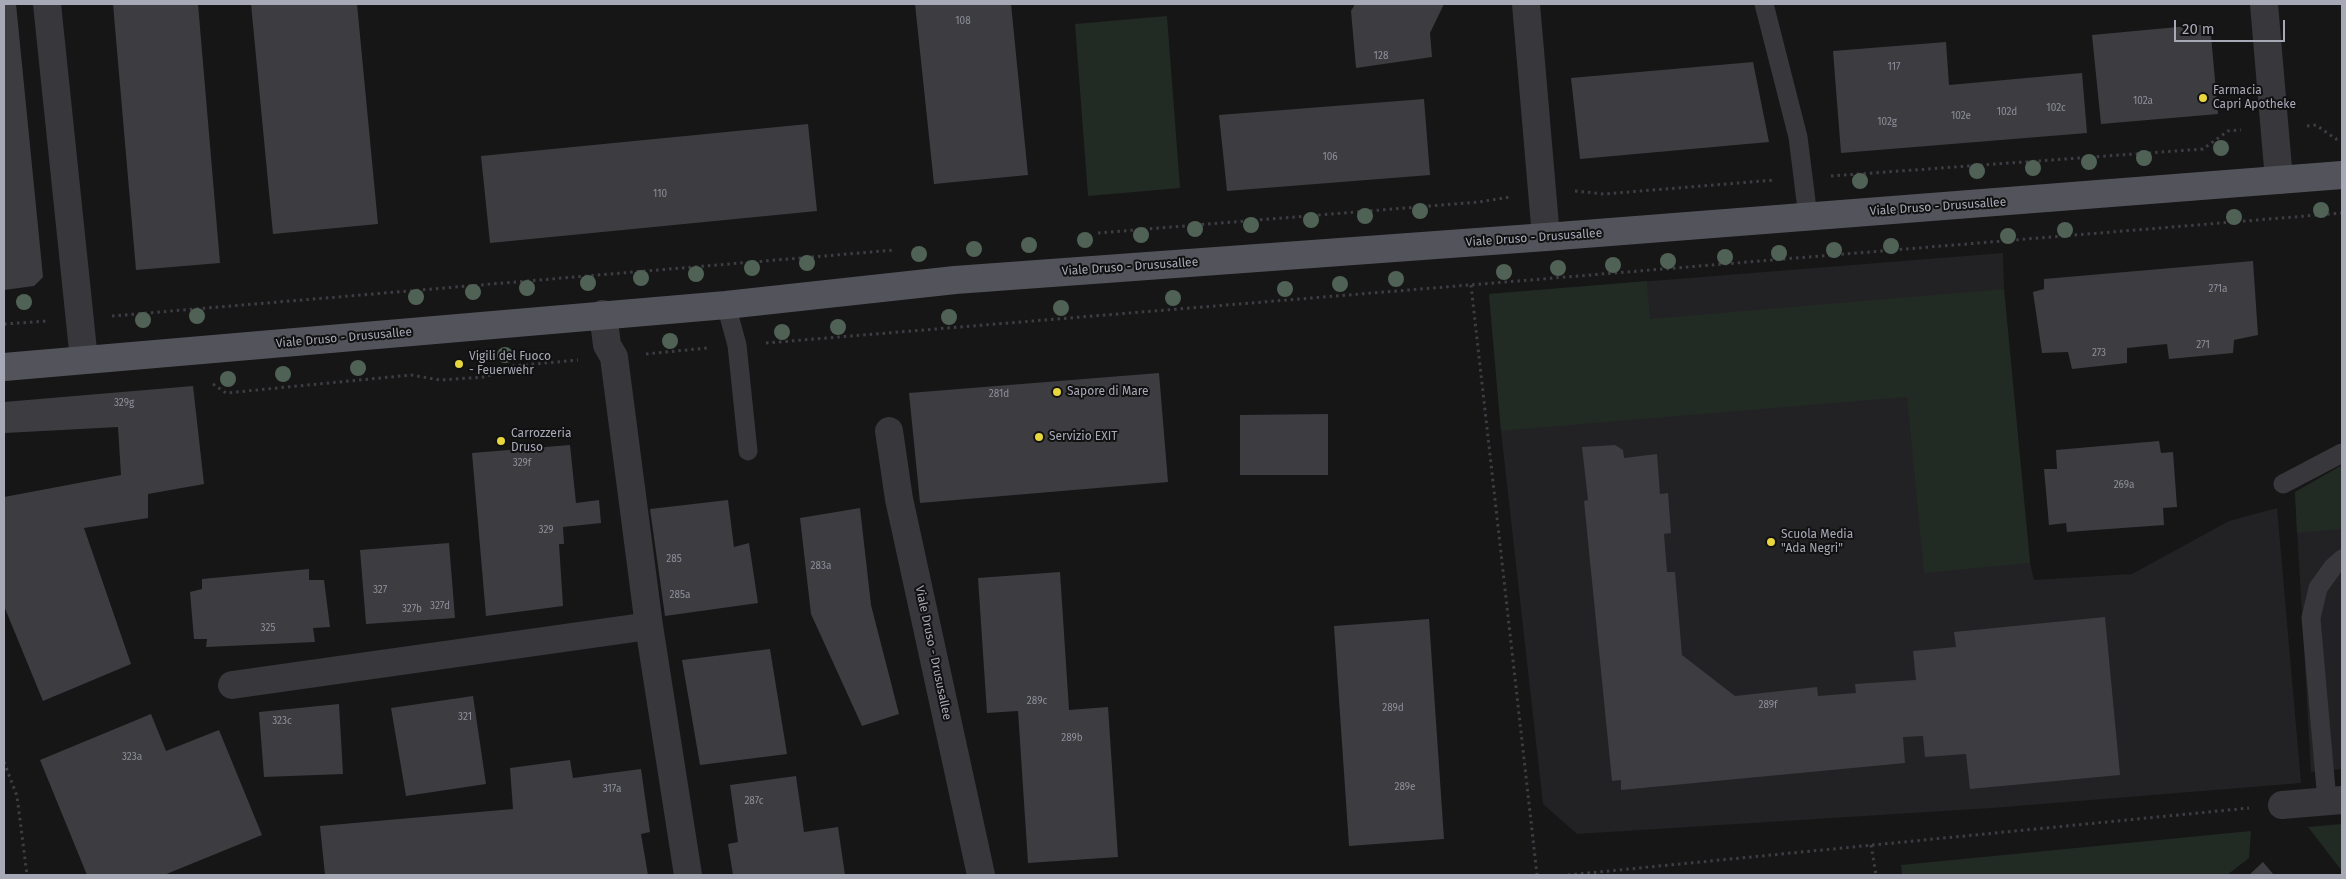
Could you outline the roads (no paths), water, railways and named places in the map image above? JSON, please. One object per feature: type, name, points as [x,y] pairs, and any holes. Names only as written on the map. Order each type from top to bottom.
[{"type":"main road","name":"Viale Druso - Drususallee","points":[[4,367],[726,305],[955,280],[1546,237],[2342,175]]},
{"type":"street","points":[[47,4],[84,360]]},
{"type":"street","points":[[1526,4],[1546,237]]},
{"type":"street","points":[[2264,4],[2279,180]]},
{"type":"street","points":[[604,314],[607,345],[614,357],[649,626],[688,875]]},
{"type":"street","name":"Viale Druso - Drususallee","points":[[888,431],[899,498],[981,875]]},
{"type":"street","points":[[232,685],[649,626]]},
{"type":"street","points":[[2282,805],[2335,801]]},
{"type":"lane","points":[[1764,4],[1798,137],[1808,217]]},
{"type":"lane","points":[[726,305],[737,345],[748,451]]},
{"type":"lane","points":[[2283,484],[2342,453]]},
{"type":"lane","points":[[2335,801],[2311,618],[2318,588],[2333,567],[2342,559]]},
{"type":"place","name":"Farmacia Capri Apotheke","points":[[2203,98]]},
{"type":"place","name":"Vigili del Fuoco - Feuerwehr","points":[[459,364]]},
{"type":"place","name":"Sapore di Mare","points":[[1057,392]]},
{"type":"place","name":"Servizio EXIT","points":[[1039,437]]},
{"type":"place","name":"Carrozzeria Druso","points":[[501,441]]},
{"type":"place","name":"Scuola Media \"Ada Negri\"","points":[[1771,542]]}]
